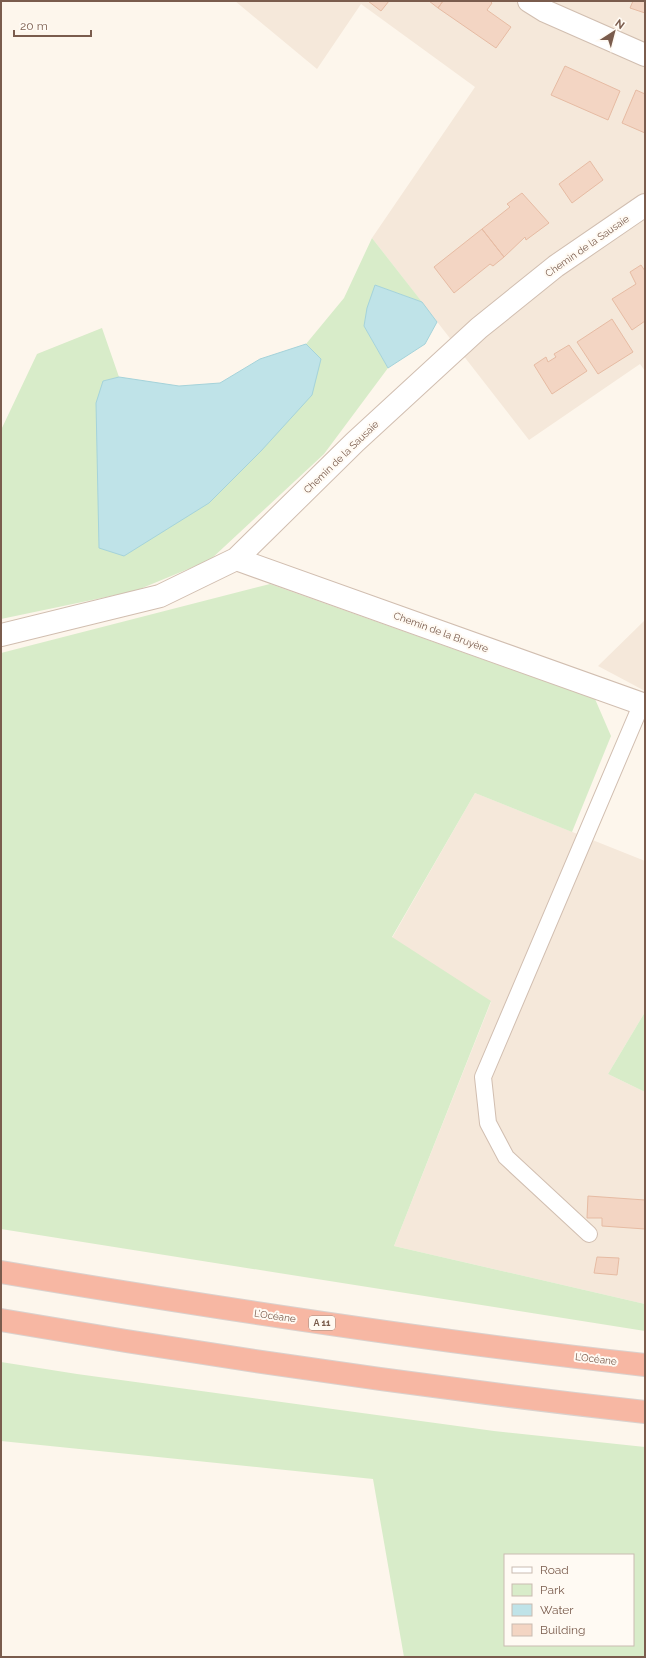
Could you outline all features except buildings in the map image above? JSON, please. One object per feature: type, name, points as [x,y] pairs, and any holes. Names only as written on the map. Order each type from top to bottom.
[{"type":"highway","name":"L’Océane","points":[[1,1272],[259,1314],[645,1365]]},
{"type":"highway","points":[[1,1320],[276,1364],[543,1400],[645,1412]]},
{"type":"street","points":[[529,1],[544,12],[645,55]]},
{"type":"street","name":"Chemin de la Sausaie","points":[[1,635],[160,596],[236,560],[355,442],[479,328],[556,266],[645,205]]},
{"type":"street","name":"Chemin de la Bruyère","points":[[236,560],[643,704]]},
{"type":"lane","points":[[589,1234],[506,1157],[488,1123],[483,1077],[643,704]]},
{"type":"shaded area","points":[[235,1],[645,1],[645,371],[640,364],[529,440],[372,238],[475,87],[361,4],[317,69]]},
{"type":"shaded area","points":[[645,620],[645,691],[598,666]]},
{"type":"shaded area","points":[[475,793],[645,861],[645,1012],[608,1074],[645,1092],[645,1304],[394,1246],[491,1002],[392,938]]},
{"type":"green space","points":[[372,238],[422,302],[375,285],[364,326],[388,368],[324,454],[210,560],[135,591],[1,619],[1,430],[37,354],[102,328],[119,377],[103,381],[99,548],[321,359],[306,344],[344,298]]},
{"type":"green space","points":[[270,584],[595,699],[611,736],[572,832],[475,793],[392,937],[491,1001],[394,1246],[645,1304],[645,1331],[1,1229],[1,653]]},
{"type":"green space","points":[[645,1012],[645,1092],[608,1074]]},
{"type":"green space","points":[[1,1362],[77,1374],[494,1431],[645,1447],[645,1657],[404,1657],[373,1479],[1,1441]]},
{"type":"water","points":[[375,285],[422,302],[437,322],[425,344],[388,368],[364,326],[367,308]]},
{"type":"water","points":[[306,344],[321,359],[312,395],[261,451],[209,503],[124,556],[99,548],[96,403],[103,381],[119,377],[179,386],[220,383],[260,359]]}]
